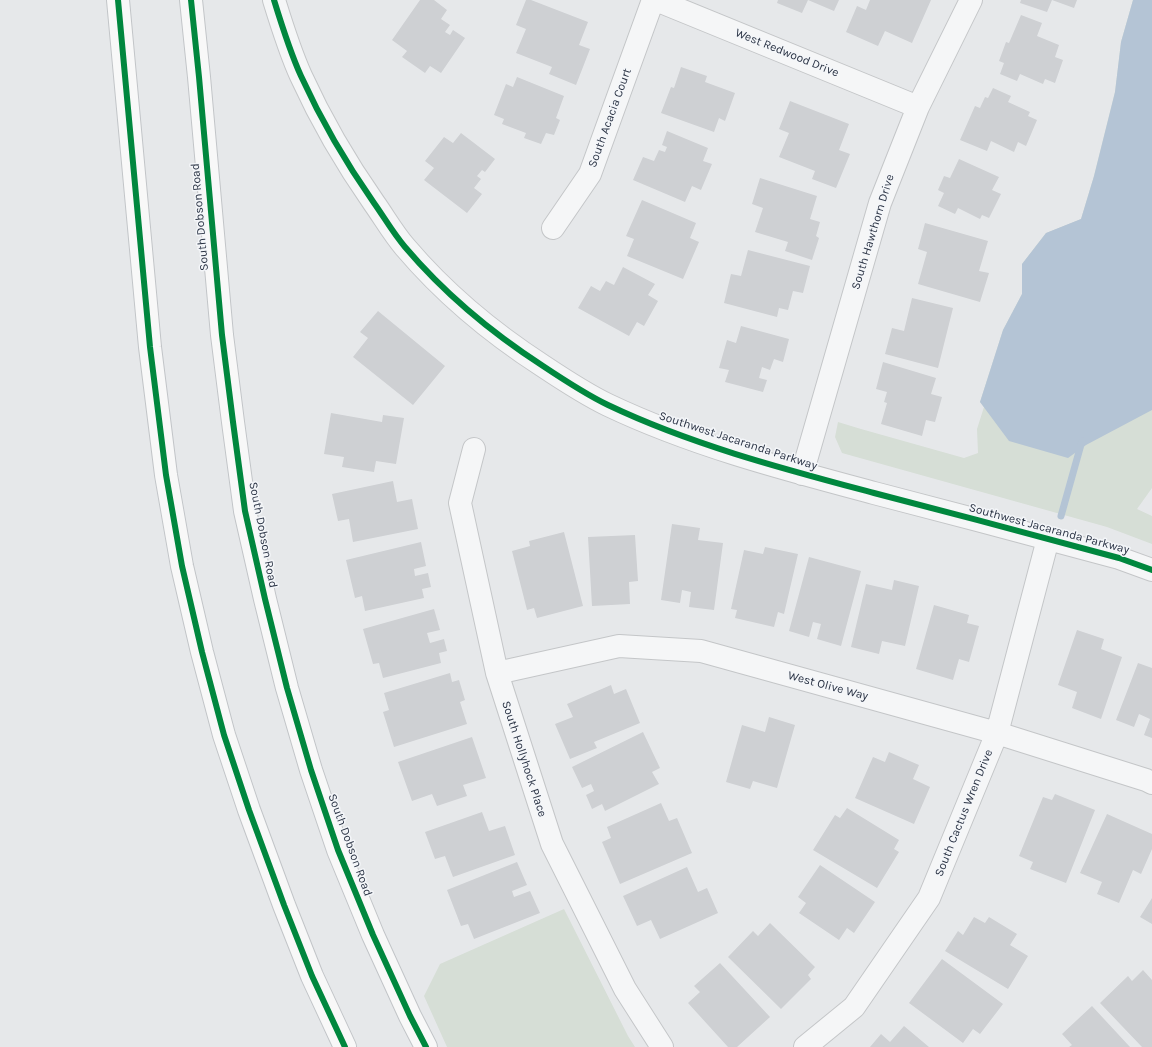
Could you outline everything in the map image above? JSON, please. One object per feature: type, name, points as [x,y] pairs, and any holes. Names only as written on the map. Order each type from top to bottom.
[{"type":"main road","points":[[118,0],[150,347],[166,475],[182,566],[224,735],[249,810],[312,976],[345,1047]]},
{"type":"main road","name":"South Dobson Road","points":[[191,0],[221,320],[233,422],[245,511],[261,584],[287,688],[311,770],[338,850],[373,935],[410,1016],[426,1047]]},
{"type":"street","name":"Southwest Jacaranda Parkway","points":[[274,0],[283,30],[300,74],[323,120],[362,185],[404,245],[438,282],[472,313],[517,349],[560,378],[605,404],[651,425],[748,458],[802,474],[1119,558],[1152,570]]},
{"type":"street","name":"West Redwood Drive","points":[[655,0],[918,107]]},
{"type":"street","name":"South Acacia Court","points":[[552,228],[590,174],[655,0]]},
{"type":"street","name":"South Hawthorn Drive","points":[[802,474],[880,203],[918,107],[971,0]]},
{"type":"street","name":"South Hollyhock Place","points":[[474,449],[460,503],[497,673],[552,844],[625,989],[662,1047]]},
{"type":"street","name":"South Cactus Wren Drive","points":[[804,1047],[854,1007],[929,898],[997,733],[1048,539]]},
{"type":"street","name":"West Olive Way","points":[[497,673],[619,646],[701,651],[997,733],[1152,783]]},
{"type":"shaded area","points":[[1133,0],[1152,0],[1152,488],[1137,509],[1152,516],[1152,544],[1107,527],[842,453],[835,437],[838,422],[964,458],[978,453],[977,429],[984,407],[980,402],[1003,330],[1022,294],[1022,264],[1046,233],[1081,219],[1094,176],[1115,92],[1121,42]]},
{"type":"shaded area","points":[[564,909],[635,1047],[447,1047],[424,996],[440,964]]},
{"type":"water","points":[[1133,0],[1152,0],[1152,410],[1086,445],[1068,458],[1009,441],[980,402],[1003,330],[1022,294],[1022,264],[1046,233],[1081,219],[1094,176],[1115,92],[1121,42]]},
{"type":"building","points":[[420,0],[434,0],[447,10],[441,19],[450,25],[445,32],[450,35],[453,30],[465,38],[441,73],[430,66],[425,73],[402,57],[407,51],[392,40]]},
{"type":"building","points":[[526,0],[531,0],[588,22],[579,45],[590,49],[576,85],[549,74],[552,67],[516,53],[526,29],[516,25]]},
{"type":"building","points":[[778,0],[808,0],[802,13],[777,3]]},
{"type":"building","points":[[808,0],[839,0],[834,11]]},
{"type":"building","points":[[870,0],[931,0],[912,43],[885,31],[878,46],[846,32],[857,6],[866,10]]},
{"type":"building","points":[[1021,0],[1052,0],[1047,12],[1020,3]]},
{"type":"building","points":[[1052,0],[1077,0],[1074,8]]},
{"type":"building","points":[[1021,15],[1042,23],[1037,36],[1059,45],[1055,57],[1063,60],[1055,83],[1045,79],[1043,84],[1020,74],[1017,81],[1000,74],[1004,63],[999,61],[1006,42],[1009,43]]},
{"type":"building","points":[[681,67],[707,76],[705,82],[735,93],[725,121],[719,118],[714,132],[661,113],[671,87],[674,88]]},
{"type":"building","points":[[517,77],[564,96],[556,118],[560,120],[554,135],[546,133],[541,144],[524,138],[526,133],[502,124],[504,119],[494,115],[506,84],[513,87]]},
{"type":"building","points":[[993,88],[1011,96],[1008,102],[1030,112],[1028,116],[1037,120],[1026,146],[1018,142],[1014,152],[991,141],[987,151],[960,140],[975,106],[980,108],[985,97],[988,98]]},
{"type":"building","points":[[790,101],[849,124],[839,150],[850,154],[836,188],[812,179],[815,171],[779,157],[789,133],[779,129]]},
{"type":"building","points":[[667,131],[708,148],[703,161],[712,164],[701,190],[692,186],[685,202],[633,180],[643,157],[654,161],[659,150],[665,152],[667,147],[662,145]]},
{"type":"building","points":[[461,133],[495,159],[485,172],[482,170],[477,176],[481,179],[474,188],[482,194],[467,213],[424,180],[434,168],[425,161],[444,137],[453,143]]},
{"type":"building","points":[[959,159],[999,177],[992,190],[1001,194],[989,218],[982,215],[980,219],[958,208],[955,214],[938,206],[944,193],[938,190],[944,176],[950,178]]},
{"type":"building","points":[[760,178],[817,196],[810,219],[820,222],[816,236],[819,238],[812,260],[785,251],[788,242],[755,232],[763,208],[752,204]]},
{"type":"building","points":[[642,200],[696,223],[690,238],[699,242],[683,279],[627,256],[634,239],[626,236]]},
{"type":"building","points":[[925,223],[988,241],[979,271],[989,273],[980,302],[918,284],[927,252],[918,249]]},
{"type":"building","points":[[748,250],[810,266],[803,293],[793,291],[788,310],[779,308],[777,317],[724,303],[731,274],[741,276]]},
{"type":"building","points":[[623,267],[655,284],[648,295],[658,301],[644,326],[637,322],[629,336],[578,308],[591,286],[600,291],[606,281],[614,285]]},
{"type":"building","points":[[912,298],[953,308],[938,368],[885,354],[892,328],[904,331]]},
{"type":"building","points":[[378,311],[445,366],[413,405],[353,357],[368,338],[360,332]]},
{"type":"building","points":[[741,326],[789,339],[783,362],[774,359],[770,370],[762,367],[759,378],[767,380],[763,392],[725,382],[729,370],[719,368],[727,340],[736,343]]},
{"type":"building","points":[[883,362],[936,378],[931,394],[942,397],[935,422],[926,420],[922,436],[881,424],[887,403],[884,402],[887,392],[876,389]]},
{"type":"building","points":[[331,413],[382,422],[383,415],[404,418],[396,464],[376,461],[374,472],[342,467],[344,457],[324,454]]},
{"type":"building","points":[[393,481],[397,502],[412,499],[418,529],[353,542],[349,519],[338,521],[332,494]]},
{"type":"building","points":[[672,524],[700,528],[698,540],[723,543],[714,610],[689,607],[691,592],[682,590],[680,603],[661,600]]},
{"type":"building","points":[[564,532],[583,606],[537,618],[534,608],[527,610],[512,551],[530,546],[529,541]]},
{"type":"building","points":[[635,535],[638,581],[629,582],[630,604],[592,606],[588,537]]},
{"type":"building","points":[[421,542],[426,566],[414,569],[415,576],[428,573],[431,587],[422,589],[424,598],[365,611],[362,596],[355,598],[346,560]]},
{"type":"building","points":[[765,547],[798,554],[784,614],[778,612],[774,627],[735,618],[737,610],[731,609],[744,550],[763,554]]},
{"type":"building","points":[[809,557],[861,571],[841,646],[817,639],[821,624],[813,622],[809,637],[789,631]]},
{"type":"building","points":[[894,580],[919,586],[905,646],[882,641],[879,654],[851,647],[866,584],[892,590]]},
{"type":"building","points":[[934,605],[969,615],[967,623],[979,626],[969,662],[959,659],[953,680],[916,669]]},
{"type":"building","points":[[434,609],[440,630],[427,633],[430,643],[444,639],[447,651],[439,653],[441,663],[383,678],[379,663],[373,664],[363,629]]},
{"type":"building","points":[[1077,630],[1104,639],[1101,649],[1122,657],[1101,719],[1072,708],[1077,692],[1058,685]]},
{"type":"building","points":[[1138,663],[1152,668],[1152,738],[1144,735],[1150,719],[1139,714],[1134,727],[1116,720]]},
{"type":"building","points":[[450,673],[452,682],[459,680],[465,700],[460,702],[467,724],[394,747],[383,712],[389,710],[384,693]]},
{"type":"building","points":[[611,685],[614,694],[626,689],[640,723],[594,742],[597,748],[570,759],[555,724],[573,717],[567,704]]},
{"type":"building","points":[[769,717],[795,725],[777,788],[753,781],[750,789],[726,782],[742,725],[765,732]]},
{"type":"building","points":[[643,732],[660,768],[652,772],[659,784],[605,811],[602,804],[592,809],[586,795],[594,791],[591,784],[582,788],[572,767]]},
{"type":"building","points":[[472,737],[486,778],[463,785],[467,796],[437,806],[432,794],[412,801],[398,762]]},
{"type":"building","points":[[889,752],[919,765],[913,779],[930,787],[914,824],[855,798],[873,757],[885,762]]},
{"type":"building","points":[[1055,794],[1095,810],[1066,883],[1030,869],[1033,862],[1019,856],[1043,797],[1052,800]]},
{"type":"building","points":[[661,803],[669,821],[677,818],[692,853],[620,884],[602,842],[611,838],[607,827]]},
{"type":"building","points":[[847,808],[899,840],[894,849],[899,852],[877,888],[813,850],[835,815],[840,818]]},
{"type":"building","points":[[482,812],[489,831],[505,826],[515,855],[453,877],[445,856],[435,859],[425,832]]},
{"type":"building","points":[[1107,814],[1152,834],[1152,849],[1141,874],[1133,870],[1119,903],[1097,894],[1102,882],[1080,873]]},
{"type":"building","points":[[517,862],[527,885],[512,891],[514,897],[530,891],[540,913],[474,939],[468,924],[461,926],[447,890]]},
{"type":"building","points":[[820,865],[875,902],[854,933],[847,928],[839,940],[799,913],[806,903],[798,897]]},
{"type":"building","points":[[687,867],[698,892],[707,888],[718,913],[660,939],[651,920],[637,926],[623,896]]},
{"type":"building","points":[[1152,898],[1152,924],[1140,917]]},
{"type":"building","points":[[974,917],[985,923],[989,917],[1017,934],[1010,945],[1028,956],[1008,989],[945,951],[958,931],[963,935]]},
{"type":"building","points":[[770,923],[815,967],[808,975],[811,979],[781,1009],[728,957],[753,931],[758,936]]},
{"type":"building","points":[[942,959],[1003,1004],[980,1034],[973,1029],[963,1043],[909,1003]]},
{"type":"building","points":[[720,963],[770,1017],[737,1047],[728,1047],[688,1003],[700,992],[694,986]]},
{"type":"building","points":[[1143,970],[1152,980],[1152,1047],[1142,1047],[1100,1003],[1128,976],[1132,981]]},
{"type":"building","points":[[1092,1006],[1130,1047],[1069,1047],[1072,1045],[1062,1034]]},
{"type":"building","points":[[904,1026],[929,1047],[870,1047],[881,1034],[890,1042]]},
{"type":"waterway","points":[[1061,516],[1082,441]]},
{"type":"cycle path","points":[[118,0],[150,347],[166,475],[182,566],[202,652],[224,735],[249,810],[312,976],[345,1047]]},
{"type":"cycle path","points":[[191,0],[222,335],[245,511],[287,688],[311,770],[338,850],[373,935],[410,1016],[426,1047]]},
{"type":"cycle path","points":[[274,0],[293,58],[317,109],[334,141],[401,242],[420,264],[452,296],[487,326],[505,340],[583,392],[599,401],[672,432],[739,455],[840,484],[1119,558],[1152,570]]}]
